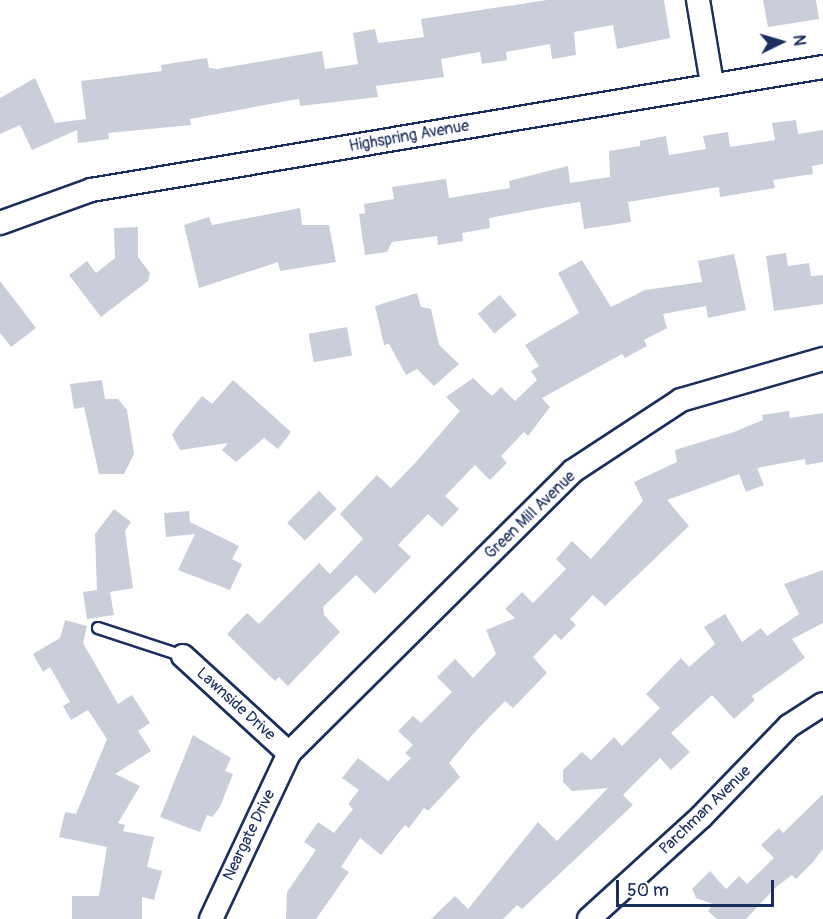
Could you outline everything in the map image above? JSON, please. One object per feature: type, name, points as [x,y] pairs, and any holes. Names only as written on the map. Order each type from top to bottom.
[{"type":"street","points":[[698,0],[712,84]]},
{"type":"street","name":"Highspring Avenue","points":[[0,223],[91,190],[823,67]]},
{"type":"street","name":"Green Mill Avenue","points":[[289,753],[573,471],[681,400],[823,359]]},
{"type":"street","name":"Lawnside Drive","points":[[183,656],[289,753]]},
{"type":"street","name":"Parchman Avenue","points":[[588,919],[701,817],[789,726],[823,704]]},
{"type":"street","name":"Neargate Drive","points":[[211,919],[289,753]]},
{"type":"lane","points":[[98,628],[183,656]]},
{"type":"building","points":[[547,0],[664,0],[670,38],[617,49],[613,25],[574,32],[576,55],[552,59],[550,44],[506,52],[507,60],[482,64],[480,52],[441,59],[444,77],[376,86],[378,97],[300,106],[299,99],[190,119],[191,125],[108,133],[109,139],[78,143],[77,130],[32,150],[20,125],[0,134],[0,98],[35,78],[55,123],[86,119],[81,81],[162,71],[161,65],[207,58],[209,68],[217,69],[322,51],[325,69],[358,64],[353,33],[375,29],[378,43],[424,37],[421,19]]},
{"type":"building","points":[[763,0],[816,0],[819,19],[768,27]]},
{"type":"building","points":[[796,120],[798,134],[823,130],[823,164],[812,166],[813,174],[773,180],[775,188],[720,197],[719,187],[628,202],[631,222],[584,229],[580,202],[548,207],[489,218],[490,228],[462,233],[463,241],[438,245],[437,236],[392,242],[387,252],[365,255],[359,214],[365,213],[364,204],[394,199],[392,187],[446,179],[449,198],[510,188],[509,181],[568,166],[570,183],[610,177],[609,151],[640,146],[640,141],[666,136],[669,155],[706,149],[703,136],[728,132],[730,147],[775,140],[772,123]]},
{"type":"building","points":[[300,208],[302,225],[329,225],[336,262],[280,271],[278,262],[199,288],[184,225],[209,217],[212,225]]},
{"type":"building","points":[[138,227],[138,257],[150,273],[148,281],[101,317],[69,275],[87,261],[96,273],[115,258],[114,228]]},
{"type":"building","points":[[786,253],[788,266],[809,263],[811,276],[823,275],[823,304],[774,311],[766,256]]},
{"type":"building","points":[[734,254],[746,310],[708,318],[706,306],[663,314],[667,328],[644,340],[647,346],[625,358],[622,354],[542,398],[550,407],[528,436],[524,432],[501,456],[507,463],[490,480],[475,465],[445,496],[459,509],[442,527],[428,514],[398,545],[411,557],[375,594],[356,575],[323,607],[324,615],[340,632],[288,686],[279,677],[275,681],[227,634],[247,613],[259,624],[319,563],[330,574],[363,539],[340,514],[377,475],[391,488],[416,462],[460,411],[446,397],[473,378],[492,396],[501,387],[515,401],[537,380],[531,371],[539,366],[525,345],[579,313],[558,273],[582,260],[611,307],[645,290],[702,282],[698,261]]},
{"type":"building","points":[[0,281],[36,328],[11,347],[0,333]]},
{"type":"building","points":[[417,293],[421,307],[431,309],[439,345],[459,364],[434,386],[417,369],[406,375],[389,344],[384,345],[375,306]]},
{"type":"building","points":[[500,295],[517,315],[494,334],[478,314]]},
{"type":"building","points":[[347,327],[352,356],[314,362],[309,334]]},
{"type":"building","points":[[102,380],[105,399],[118,399],[127,410],[134,454],[124,474],[99,474],[84,407],[74,409],[70,384]]},
{"type":"building","points":[[233,380],[291,432],[278,449],[264,438],[236,462],[222,450],[228,443],[180,450],[172,435],[177,427],[202,396],[212,404]]},
{"type":"building","points":[[789,411],[790,418],[823,413],[823,462],[806,465],[805,459],[757,468],[764,485],[746,492],[739,474],[667,500],[689,526],[605,606],[593,595],[570,619],[576,625],[561,640],[555,634],[533,657],[547,673],[513,708],[505,701],[473,734],[449,763],[460,777],[428,811],[424,808],[409,828],[405,825],[381,855],[360,838],[341,867],[349,872],[316,919],[286,919],[287,892],[316,850],[304,842],[318,822],[334,833],[353,809],[348,804],[359,790],[342,778],[358,758],[388,781],[411,758],[405,753],[413,745],[398,731],[413,716],[421,723],[452,692],[437,677],[455,659],[473,678],[496,654],[486,630],[515,618],[505,609],[522,592],[533,603],[566,569],[556,559],[572,541],[591,559],[643,501],[634,482],[677,462],[675,450],[734,432],[763,420],[762,415]]},
{"type":"building","points":[[319,491],[337,509],[305,540],[287,523]]},
{"type":"building","points":[[114,509],[131,522],[125,531],[133,588],[110,592],[114,615],[87,619],[83,592],[97,590],[95,534]]},
{"type":"building","points":[[189,511],[190,522],[239,546],[232,559],[242,564],[230,590],[178,570],[195,534],[166,537],[164,513]]},
{"type":"building","points":[[823,570],[823,623],[792,639],[805,658],[752,696],[755,700],[734,719],[712,695],[671,733],[690,752],[671,770],[660,758],[623,795],[633,805],[522,909],[517,905],[503,919],[431,919],[455,896],[468,909],[538,822],[557,841],[608,788],[572,791],[563,782],[563,770],[582,752],[591,760],[614,737],[622,746],[660,708],[646,694],[681,658],[689,667],[715,644],[704,627],[725,614],[742,642],[761,628],[767,636],[799,614],[784,584]]},
{"type":"building","points":[[65,620],[87,626],[83,643],[118,704],[132,695],[150,723],[138,731],[151,751],[115,774],[140,786],[118,823],[125,825],[123,831],[154,837],[147,867],[162,871],[154,900],[142,897],[142,919],[72,919],[72,896],[99,896],[107,847],[59,837],[65,812],[76,814],[107,739],[88,710],[71,720],[63,706],[70,702],[50,667],[43,672],[33,654],[60,638]]},
{"type":"building","points":[[193,735],[231,758],[225,771],[233,774],[220,807],[212,817],[207,815],[200,832],[160,817]]},
{"type":"building","points":[[823,794],[823,849],[796,879],[792,875],[776,887],[746,919],[717,919],[708,911],[713,904],[696,898],[692,889],[710,871],[726,889],[739,876],[747,884],[774,858],[761,845],[779,828],[783,833]]}]
